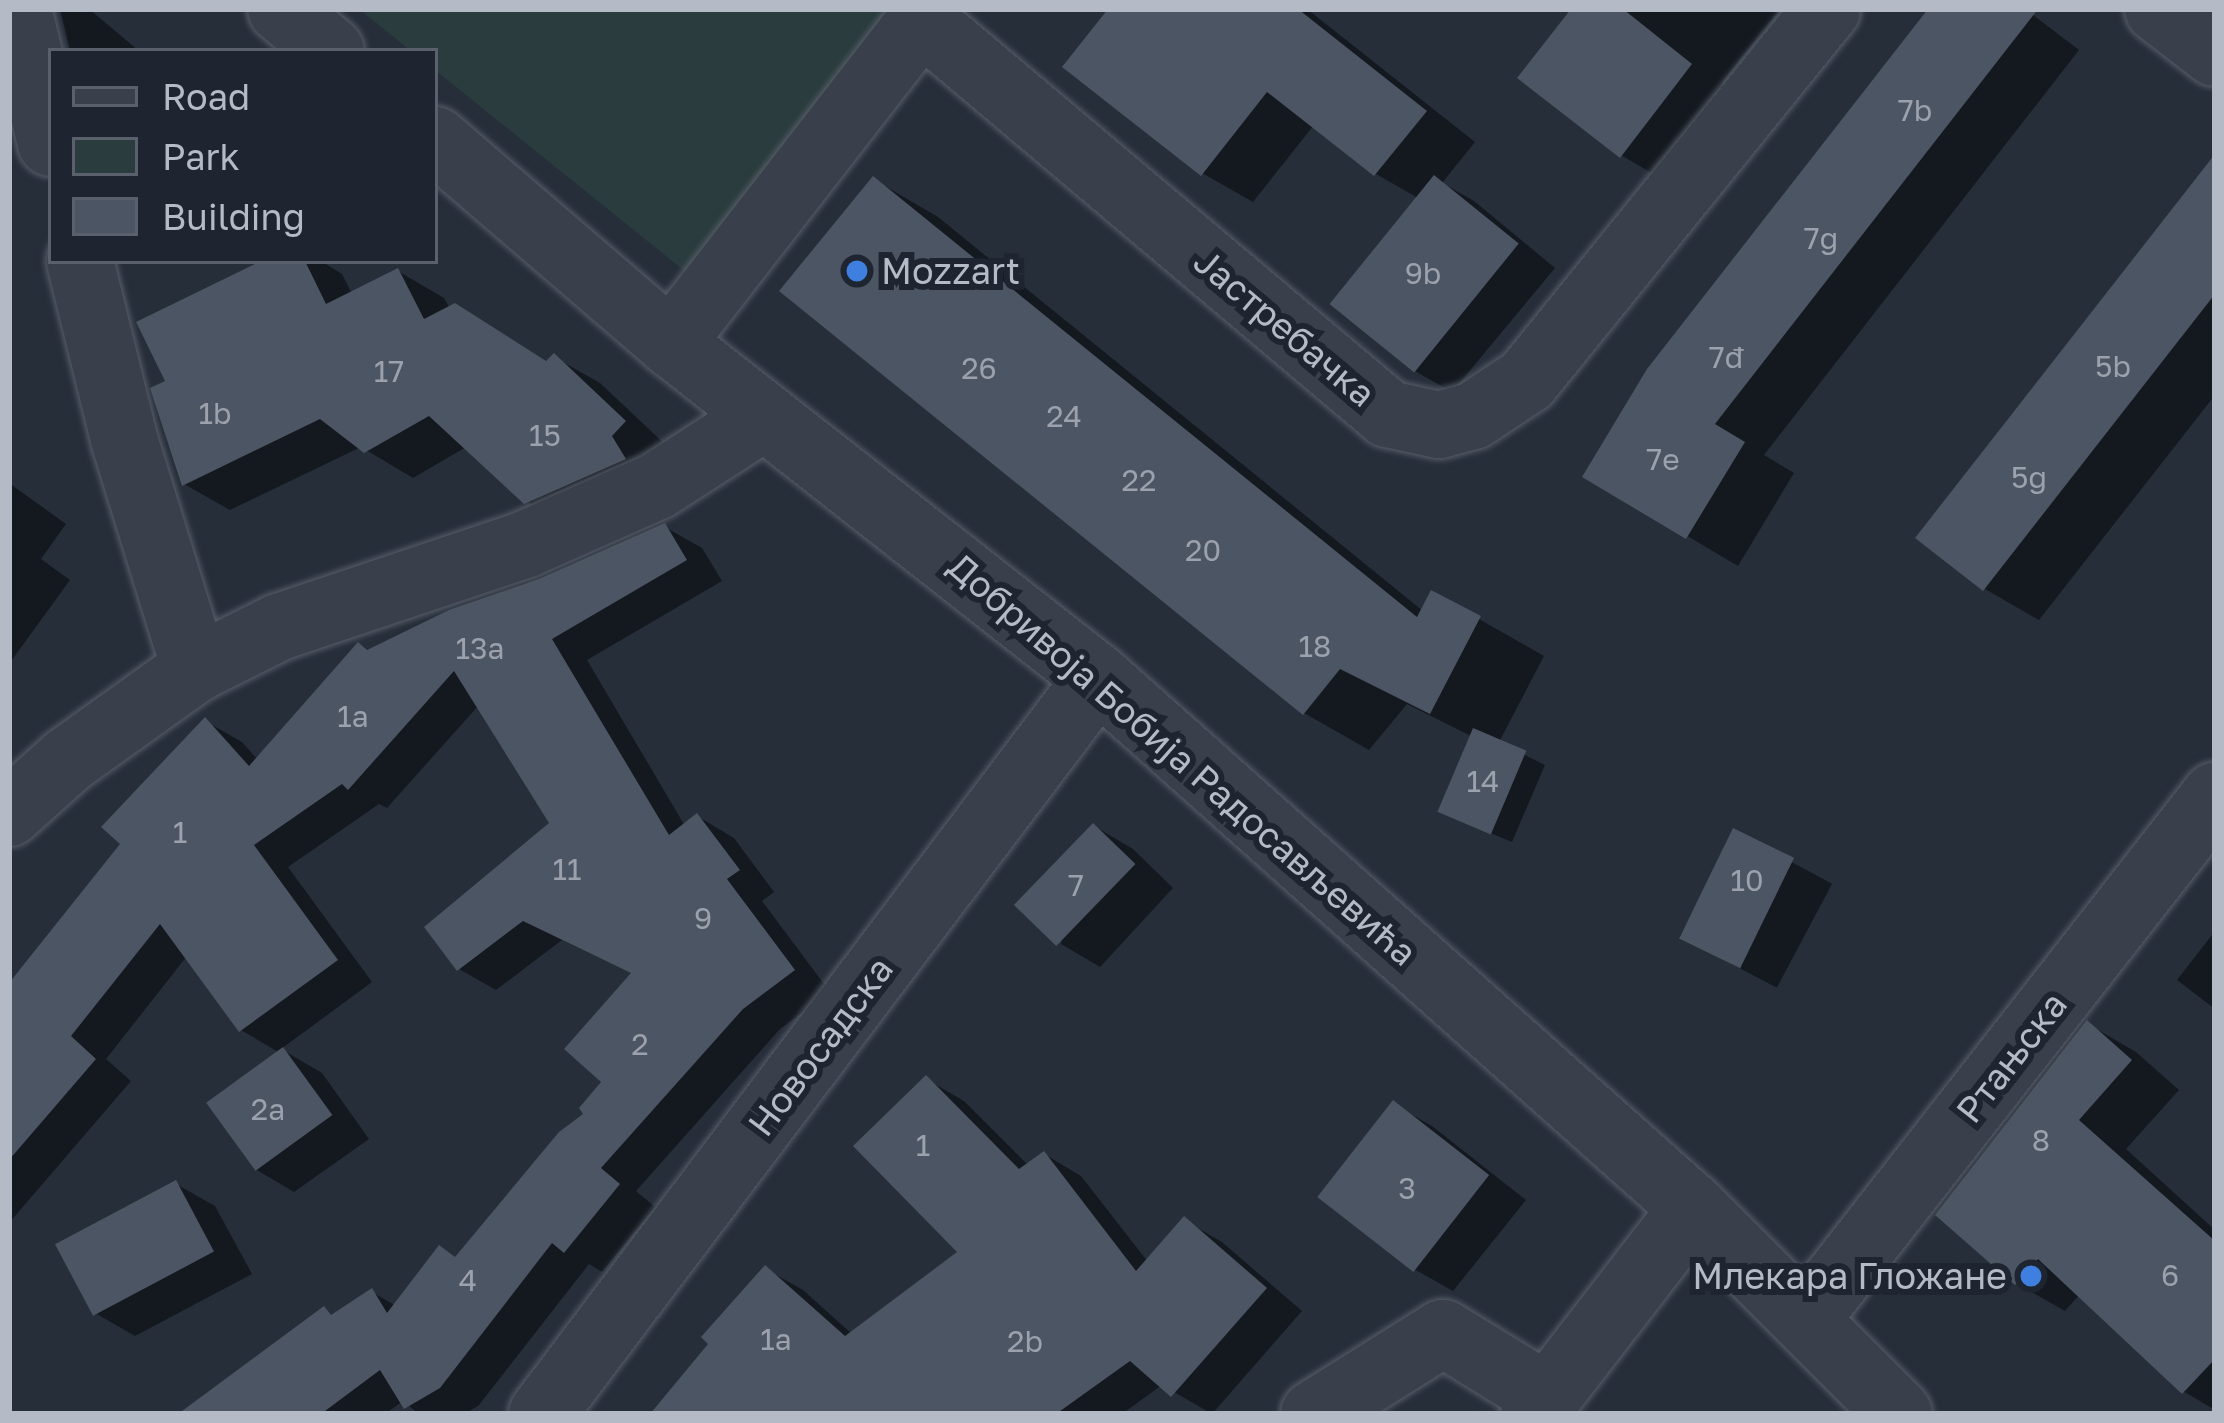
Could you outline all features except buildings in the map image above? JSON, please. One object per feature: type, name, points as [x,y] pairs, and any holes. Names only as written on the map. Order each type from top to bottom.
[{"type":"street","points":[[18,9],[48,131]]},
{"type":"street","points":[[281,9],[327,48]]},
{"type":"street","name":"Јастребачка","points":[[926,15],[1388,414],[1439,425],[1473,416],[1527,380],[1827,9]]},
{"type":"street","points":[[2158,9],[2215,53]]},
{"type":"street","points":[[671,343],[926,15]]},
{"type":"street","name":"Добривоја Бобија Радосављевића","points":[[438,143],[671,343],[1098,678],[1693,1208],[1899,1414]]},
{"type":"street","points":[[81,264],[124,439],[195,669]]},
{"type":"street","points":[[9,813],[68,760],[195,669],[279,626],[562,528],[657,486],[764,417]]},
{"type":"street","name":"Новосадска","points":[[542,1414],[1098,678]]},
{"type":"street","name":"Ртањска","points":[[1807,1318],[2215,796]]},
{"type":"street","points":[[1315,1414],[1443,1333],[1541,1405],[1693,1208]]},
{"type":"green space","points":[[359,9],[928,9],[702,285],[438,72],[438,48],[407,48]]},
{"type":"place","name":"Mozzart","points":[[857,271]]},
{"type":"place","name":"Млекара Гложане","points":[[2031,1276]]}]
